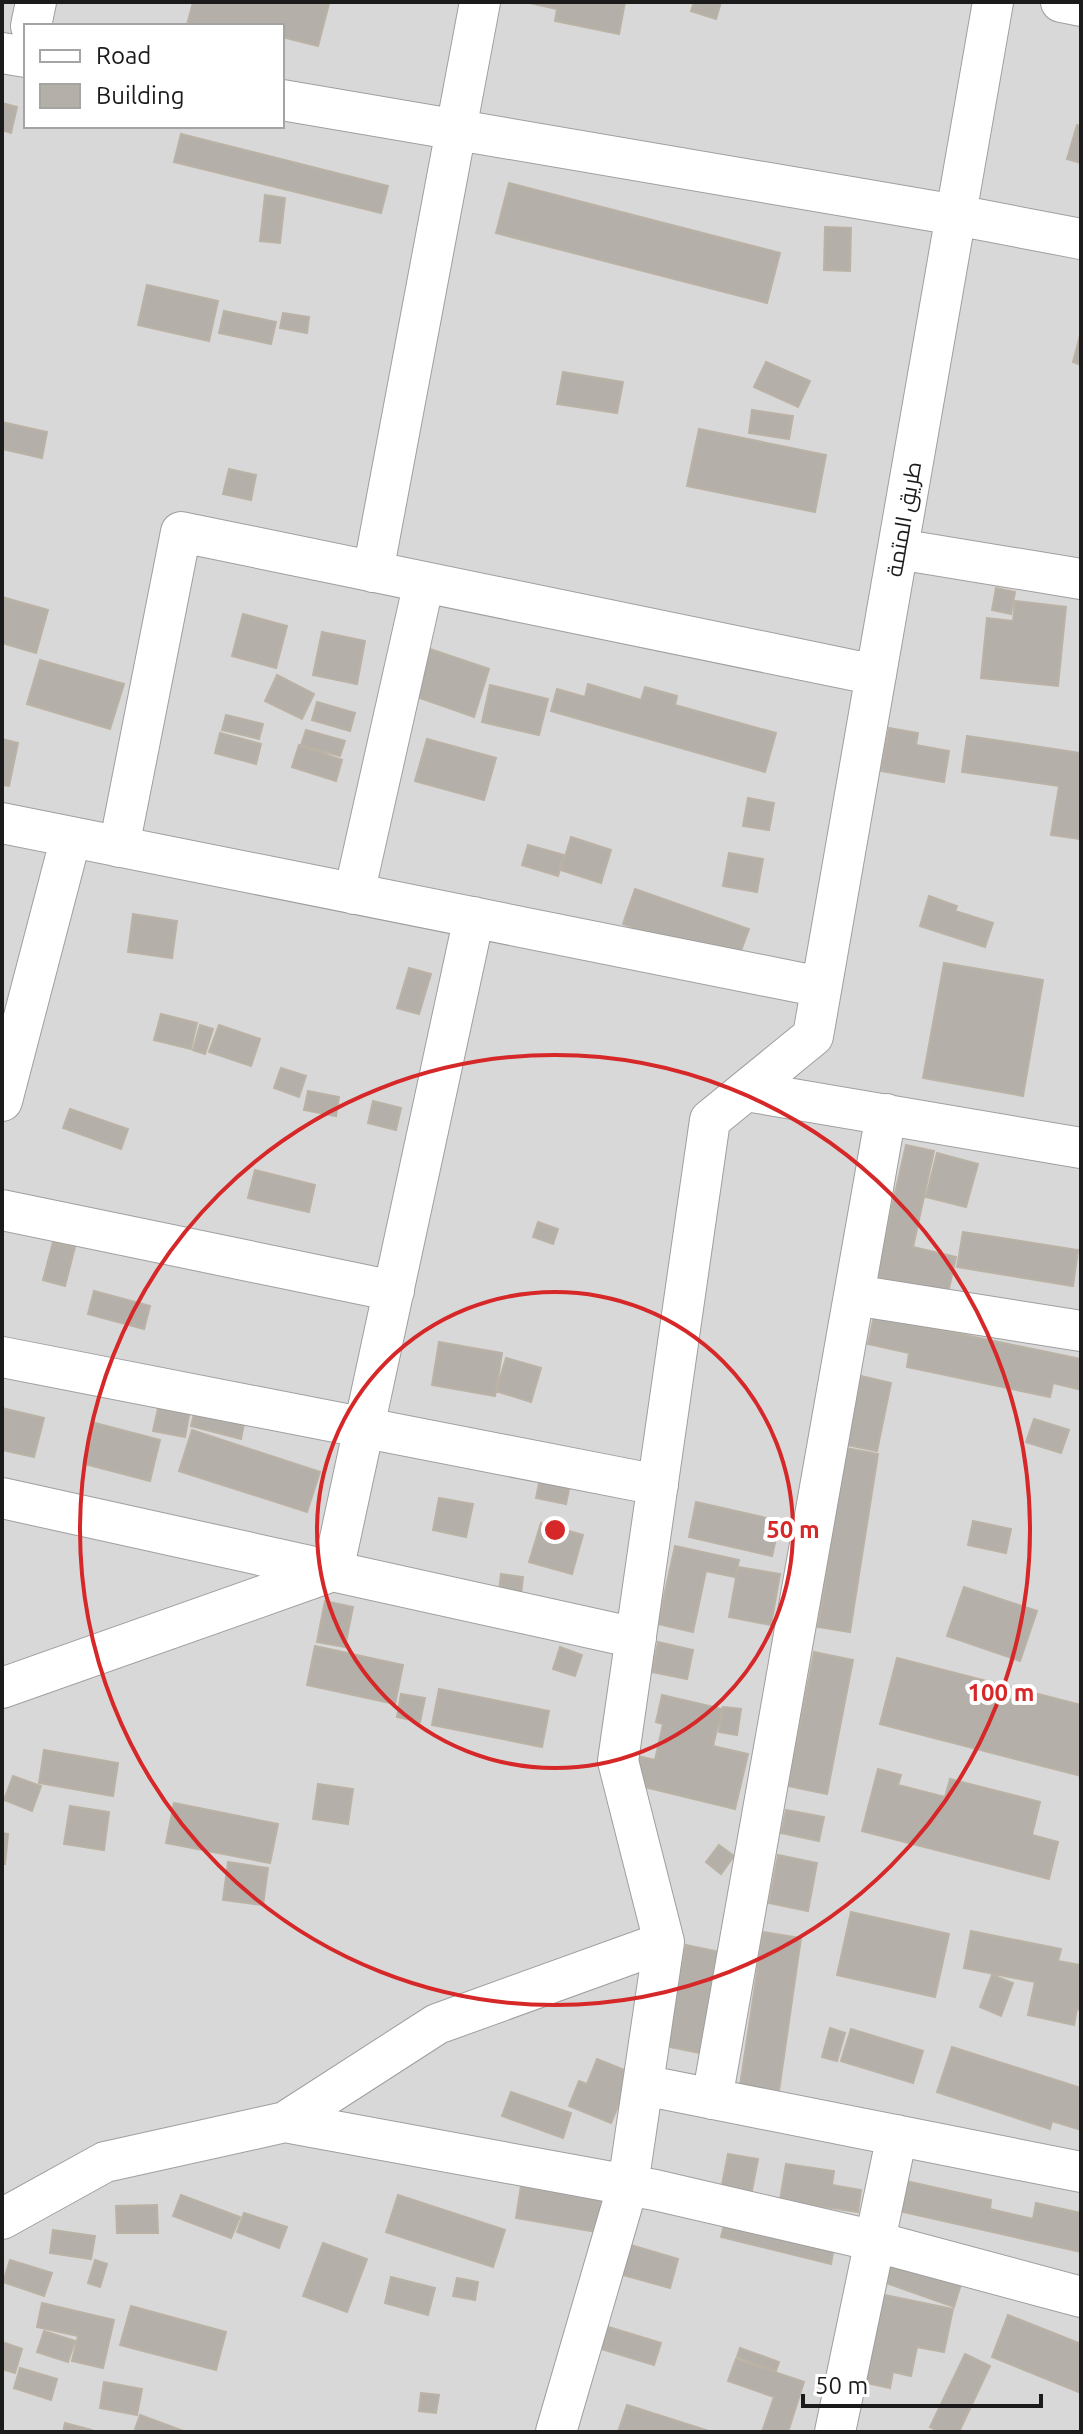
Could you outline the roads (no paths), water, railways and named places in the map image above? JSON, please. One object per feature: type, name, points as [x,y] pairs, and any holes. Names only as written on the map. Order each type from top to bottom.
[{"type":"street","points":[[29,24],[36,2]]},
{"type":"street","points":[[373,572],[480,2]]},
{"type":"street","name":"طريق المتمة","points":[[746,1091],[813,1036],[993,2]]},
{"type":"street","points":[[1061,2],[1081,6]]},
{"type":"street","points":[[284,100],[1081,239]]},
{"type":"street","points":[[119,847],[181,532],[876,675]]},
{"type":"street","points":[[898,549],[1081,579]]},
{"type":"street","points":[[354,894],[424,582]]},
{"type":"street","points":[[2,823],[821,987]]},
{"type":"street","points":[[2,1101],[71,837]]},
{"type":"street","points":[[333,1571],[474,917]]},
{"type":"street","points":[[556,2432],[628,2185],[664,1942],[618,1761],[710,1120],[746,1091],[1081,1148]]},
{"type":"street","points":[[712,2099],[886,1114]]},
{"type":"street","points":[[2,1210],[394,1291]]},
{"type":"street","points":[[854,1295],[1081,1331]]},
{"type":"street","points":[[2,1357],[658,1485]]},
{"type":"street","points":[[2,1498],[636,1638]]},
{"type":"street","points":[[2,1688],[333,1571]]},
{"type":"street","points":[[2,2219],[105,2162],[285,2122],[437,2024],[664,1942]]},
{"type":"street","points":[[643,2085],[1081,2172]]},
{"type":"street","points":[[285,2122],[628,2185],[875,2242],[1081,2297]]},
{"type":"street","points":[[835,2432],[897,2135]]}]
